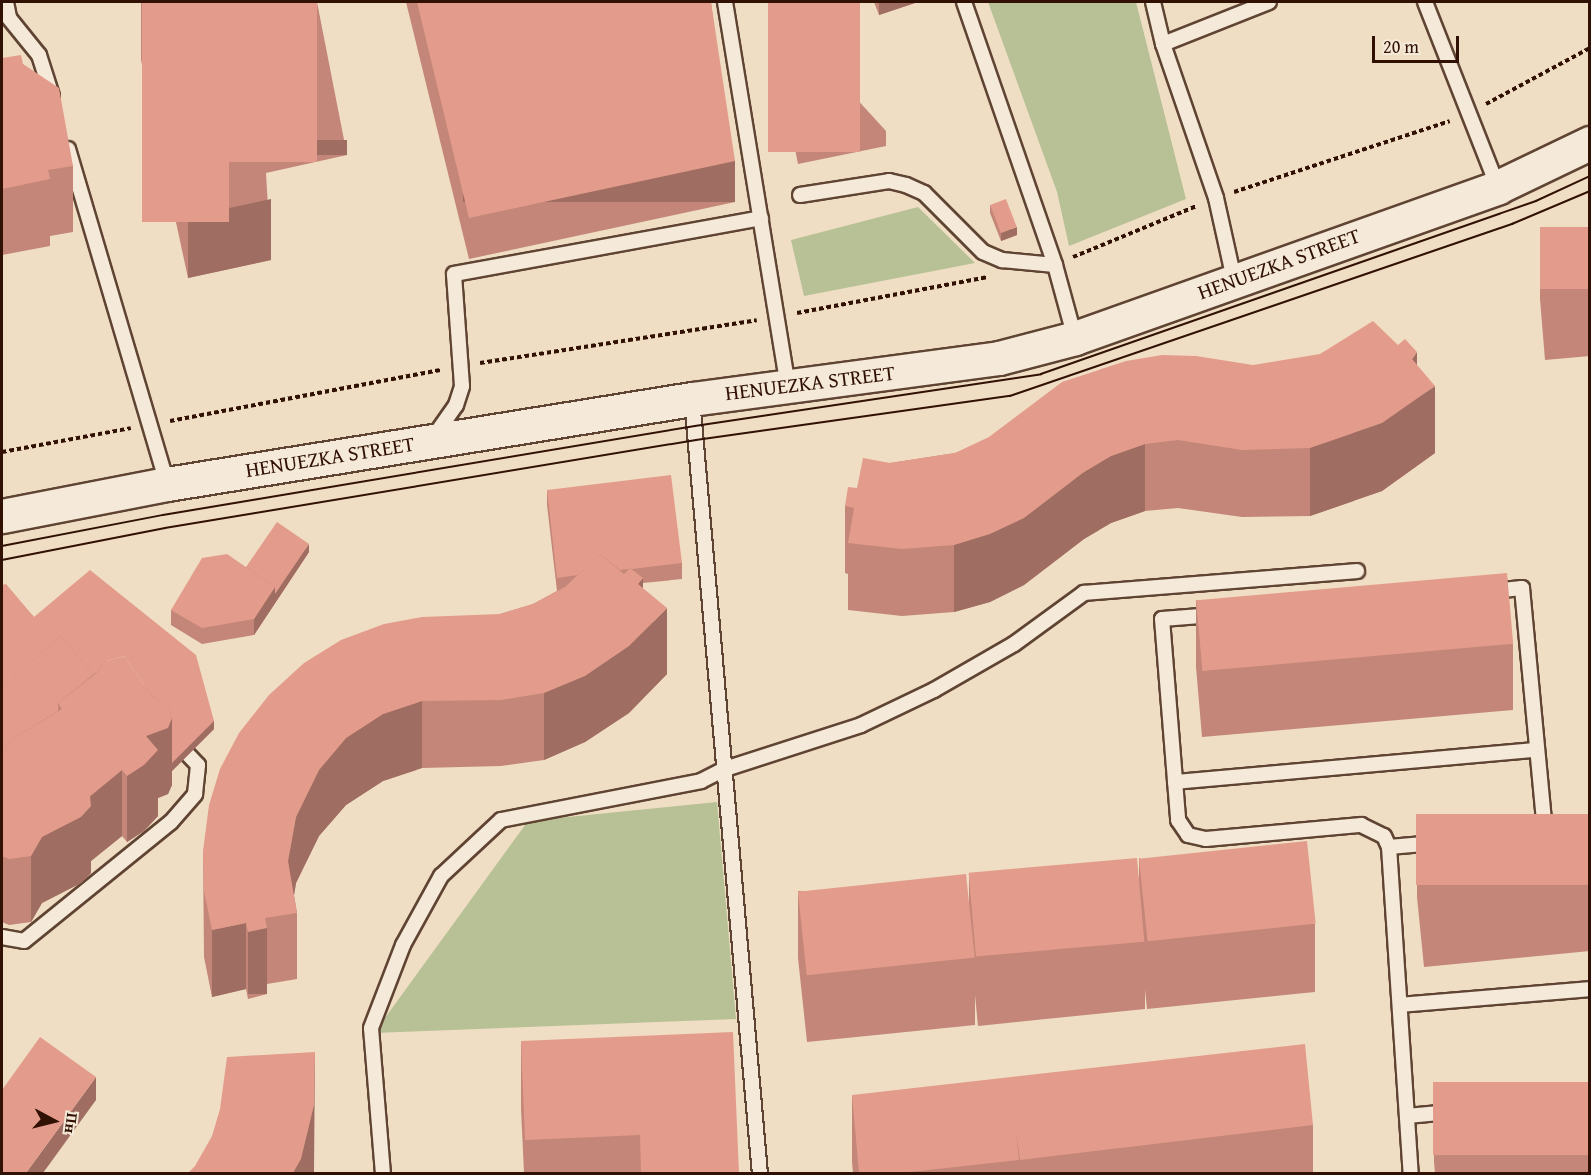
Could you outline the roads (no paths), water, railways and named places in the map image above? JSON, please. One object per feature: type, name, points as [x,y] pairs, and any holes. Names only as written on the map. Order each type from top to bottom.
[{"type":"main road","name":"HENUEZKA STREET","points":[[2,516],[167,484],[692,399],[999,358],[1075,338],[1234,279],[1498,187],[1590,143]]},
{"type":"lane","points":[[6,2],[5,19],[39,55],[56,111]]},
{"type":"lane","points":[[725,2],[788,386]]},
{"type":"lane","points":[[964,2],[1055,265],[1075,338]]},
{"type":"lane","points":[[1153,2],[1163,44],[1216,198],[1234,279]]},
{"type":"lane","points":[[1163,44],[1269,2]]},
{"type":"lane","points":[[1425,2],[1468,116],[1498,187]]},
{"type":"lane","points":[[63,133],[167,484]]},
{"type":"lane","points":[[800,195],[888,181],[906,185],[924,193],[983,252],[1002,260],[1055,265]]},
{"type":"lane","points":[[430,441],[456,405],[463,366],[454,274],[761,218]]},
{"type":"lane","points":[[692,399],[760,1173]]},
{"type":"lane","points":[[383,1173],[371,1028],[403,945],[441,876],[501,820],[701,781],[725,769],[861,725],[934,690],[1014,644],[1084,593],[1357,571]]},
{"type":"lane","points":[[1476,592],[1522,588],[1545,831]]},
{"type":"lane","points":[[1232,613],[1162,619],[1178,820],[1182,829],[1196,838],[1361,825],[1384,836],[1389,847],[1411,1173]]},
{"type":"lane","points":[[2,937],[24,940],[171,822],[195,794],[198,765],[166,731]]},
{"type":"lane","points":[[1175,782],[1537,750]]},
{"type":"lane","points":[[1389,847],[1456,840]]},
{"type":"lane","points":[[1400,1005],[1590,989]]},
{"type":"lane","points":[[1407,1116],[1464,1111]]},
{"type":"tram line","points":[[2,546],[163,515],[695,426],[1041,374],[1536,201],[1590,176]]},
{"type":"tram line","points":[[2,560],[165,528],[696,440],[1010,396],[1512,224],[1590,191]]}]
